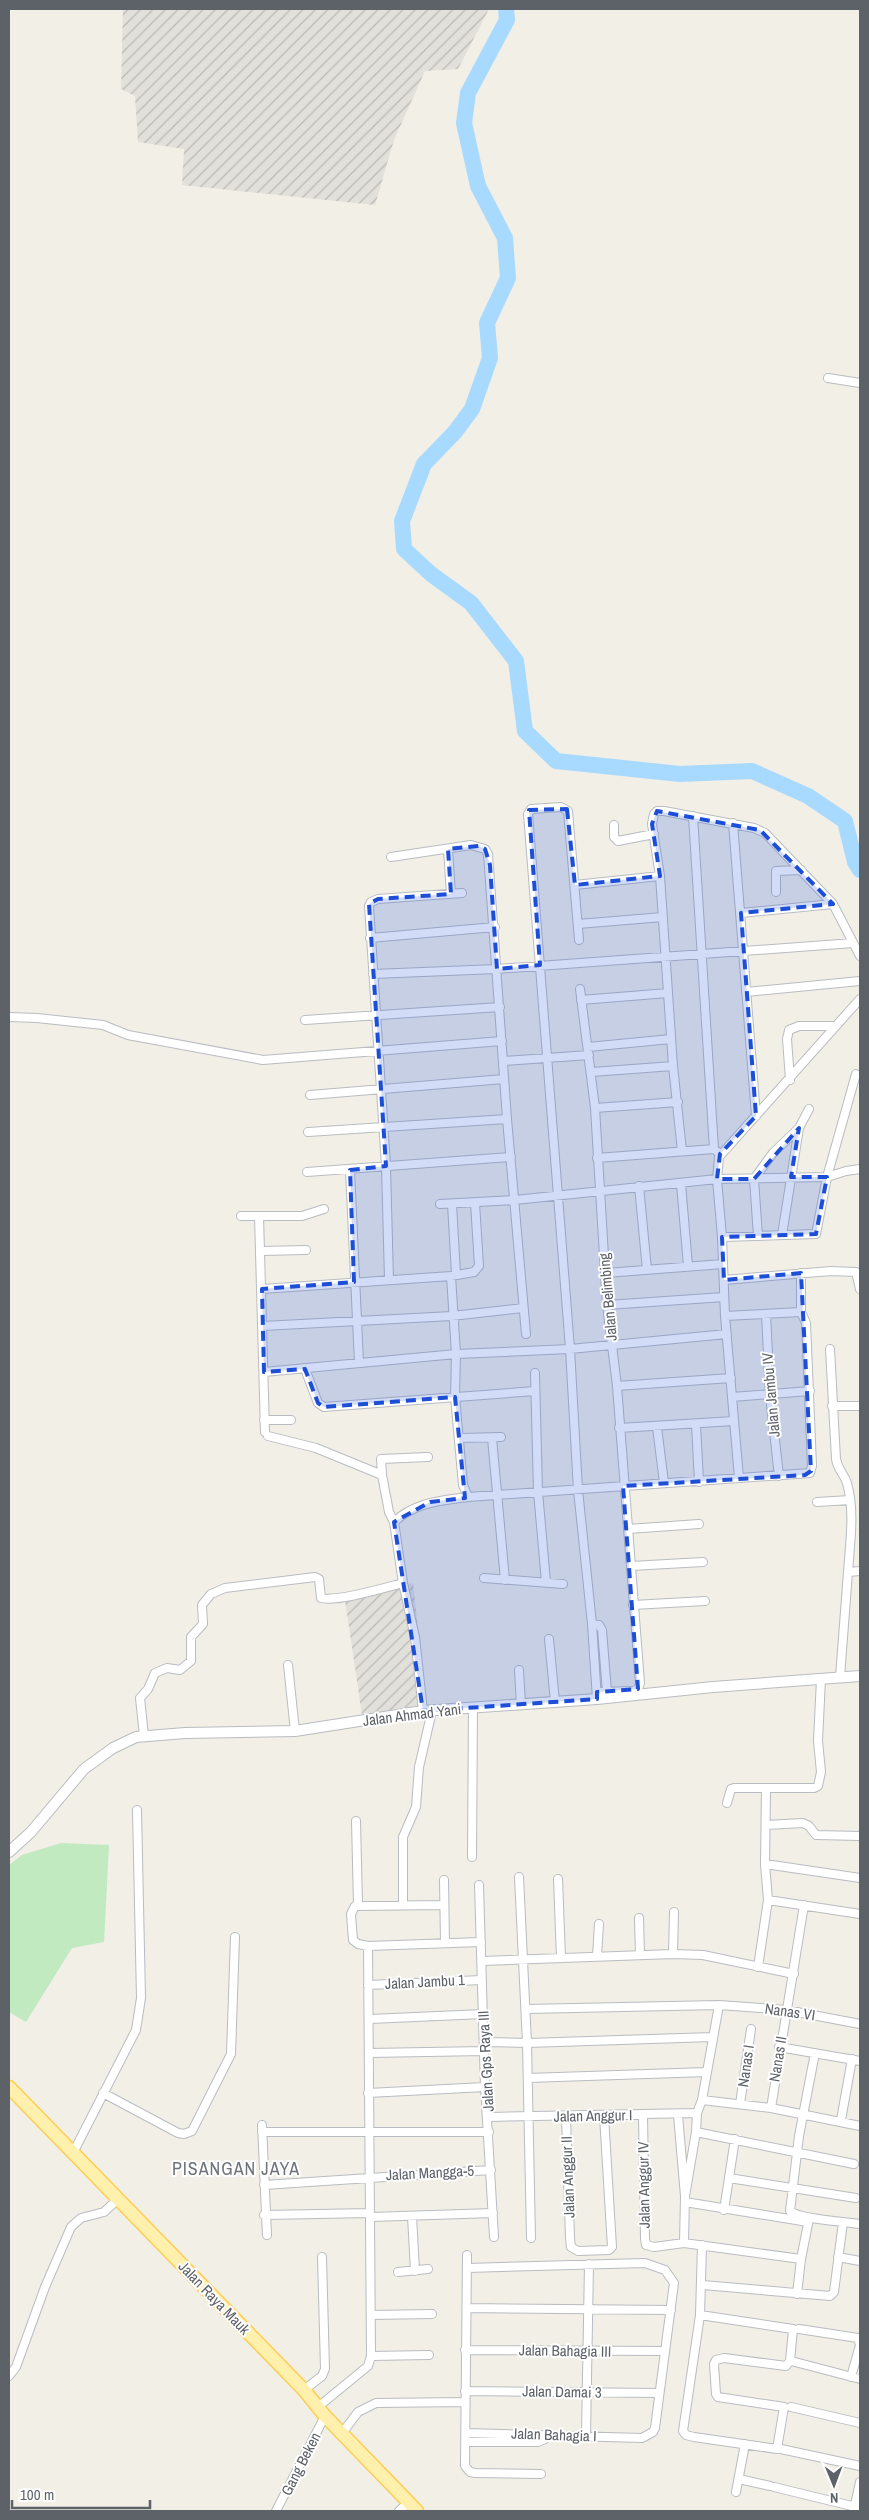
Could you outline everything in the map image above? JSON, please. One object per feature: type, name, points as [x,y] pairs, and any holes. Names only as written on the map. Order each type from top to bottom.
[{"type":"main road","name":"Jalan Raya Mauk","points":[[9,2087],[74,2151],[118,2200],[304,2390],[322,2412],[413,2507]]},
{"type":"street","points":[[828,378],[860,383]]},
{"type":"street","points":[[579,940],[567,809],[561,806],[531,808],[528,814],[559,1196],[578,1490],[592,1624],[597,1696],[607,1692],[602,1630],[599,1625],[592,1624]]},
{"type":"street","points":[[682,1150],[673,1066],[667,956],[660,876],[652,824],[654,814],[657,811],[693,816],[733,823],[765,833],[833,904],[860,956]]},
{"type":"street","points":[[693,816],[717,1151],[726,1334],[739,1478]]},
{"type":"street","points":[[733,823],[756,1116]]},
{"type":"street","points":[[614,825],[614,837],[618,841],[654,834]]},
{"type":"street","points":[[390,857],[470,845],[485,849],[490,863],[504,1080],[526,1334]]},
{"type":"street","points":[[448,849],[451,894]]},
{"type":"street","points":[[776,892],[776,871],[801,870]]},
{"type":"street","points":[[575,885],[660,876]]},
{"type":"street","points":[[389,1280],[382,1089],[369,907],[373,900],[462,893]]},
{"type":"street","points":[[741,913],[833,904]]},
{"type":"street","points":[[578,924],[663,917]]},
{"type":"street","points":[[370,938],[495,927]]},
{"type":"street","points":[[374,974],[497,969],[743,949],[854,943]]},
{"type":"street","points":[[746,992],[860,981]]},
{"type":"street","name":"Jalan Belimbing","points":[[580,989],[592,1072],[608,1305],[617,1386],[639,1687],[628,1692],[607,1692]]},
{"type":"street","points":[[581,1000],[668,993]]},
{"type":"street","points":[[597,1158],[682,1150],[717,1151],[756,1116],[790,1080],[860,999]]},
{"type":"street","points":[[305,1020],[500,1007]]},
{"type":"street","points":[[9,1017],[103,1025],[128,1035],[262,1060],[502,1041]]},
{"type":"street","points":[[790,1080],[787,1039],[789,1030],[799,1026],[835,1026]]},
{"type":"street","points":[[504,1061],[548,1057],[671,1039]]},
{"type":"street","points":[[592,1072],[673,1066]]},
{"type":"street","points":[[722,1237],[816,1234],[827,1178],[856,1074]]},
{"type":"street","points":[[310,1095],[504,1080]]},
{"type":"street","points":[[595,1108],[678,1102]]},
{"type":"street","points":[[758,1236],[754,1180],[773,1153],[799,1128],[810,1109]]},
{"type":"street","points":[[308,1132],[384,1129],[507,1119]]},
{"type":"street","points":[[782,1235],[799,1128]]},
{"type":"street","points":[[307,1172],[511,1158]]},
{"type":"street","points":[[440,1204],[515,1200],[717,1179],[827,1178],[846,1171],[860,1169]]},
{"type":"street","points":[[350,1170],[359,1363]]},
{"type":"street","points":[[681,1184],[688,1266]]},
{"type":"street","points":[[639,1186],[648,1270]]},
{"type":"street","points":[[262,1289],[474,1272],[479,1266],[475,1203]]},
{"type":"street","points":[[452,1204],[452,1316],[456,1354],[455,1396],[463,1485],[468,1497]]},
{"type":"street","points":[[241,1216],[310,1215],[324,1209]]},
{"type":"street","points":[[259,1216],[264,1420],[266,1434],[316,1448],[382,1475]]},
{"type":"street","points":[[261,1250],[306,1250]]},
{"type":"street","points":[[606,1273],[723,1264]]},
{"type":"street","points":[[724,1280],[801,1273],[856,1272],[860,1289]]},
{"type":"street","points":[[394,1522],[409,1510],[430,1502],[468,1497],[806,1475],[811,1471],[810,1391],[806,1323],[802,1312],[801,1273]]},
{"type":"street","points":[[608,1305],[724,1297]]},
{"type":"street","points":[[263,1326],[452,1316],[523,1308]]},
{"type":"street","points":[[725,1316],[802,1312]]},
{"type":"street","name":"Jalan Jambu IV","points":[[766,1314],[770,1396],[779,1476]]},
{"type":"street","points":[[264,1372],[456,1354],[570,1349],[726,1334]]},
{"type":"street","points":[[830,1349],[837,1467],[847,1481],[850,1500],[848,1572],[840,1677]]},
{"type":"street","points":[[305,1369],[318,1403],[324,1407],[535,1391]]},
{"type":"street","points":[[536,1373],[538,1492],[546,1582]]},
{"type":"street","points":[[617,1386],[731,1378]]},
{"type":"street","points":[[732,1397],[770,1396],[810,1391]]},
{"type":"street","points":[[832,1406],[860,1406]]},
{"type":"street","points":[[264,1420],[291,1420]]},
{"type":"street","points":[[619,1428],[734,1421]]},
{"type":"street","points":[[696,1424],[699,1482]]},
{"type":"street","points":[[657,1427],[664,1483]]},
{"type":"street","points":[[460,1438],[501,1437]]},
{"type":"street","points":[[492,1438],[505,1580]]},
{"type":"street","points":[[403,1905],[403,1837],[416,1808],[419,1767],[428,1711],[415,1636],[403,1583],[394,1522],[389,1512],[382,1475],[381,1459],[428,1457]]},
{"type":"street","points":[[816,1502],[850,1500]]},
{"type":"street","points":[[628,1530],[699,1524]]},
{"type":"street","points":[[631,1566],[704,1562]]},
{"type":"street","points":[[848,1572],[860,1571]]},
{"type":"street","points":[[144,1736],[140,1698],[148,1689],[155,1673],[168,1668],[180,1670],[190,1661],[191,1637],[203,1624],[202,1606],[211,1594],[231,1587],[315,1577],[319,1579],[321,1598],[325,1599],[341,1598],[403,1583]]},
{"type":"street","points":[[484,1578],[563,1584]]},
{"type":"street","points":[[632,1605],[705,1601]]},
{"type":"street","points":[[549,1639],[554,1702]]},
{"type":"street","points":[[288,1664],[296,1731]]},
{"type":"street","points":[[518,1670],[521,1705]]},
{"type":"street","name":"Jalan Ahmad Yani","points":[[9,1852],[31,1832],[84,1769],[128,1740],[144,1736],[185,1733],[296,1731],[428,1711],[521,1705],[597,1696],[860,1676]]},
{"type":"street","points":[[727,1803],[731,1789],[814,1788],[818,1786],[821,1772],[818,1741],[821,1679]]},
{"type":"street","points":[[472,1856],[473,1707]]},
{"type":"street","points":[[758,1967],[768,1900],[765,1864],[766,1788]]},
{"type":"street","points":[[74,2151],[136,2030],[141,2009],[137,1810]]},
{"type":"street","points":[[356,1821],[358,1905]]},
{"type":"street","points":[[766,1825],[803,1823],[810,1826],[816,1835],[860,1836]]},
{"type":"street","points":[[765,1864],[860,1878]]},
{"type":"street","points":[[519,1877],[526,2009],[531,2238]]},
{"type":"street","points":[[558,1879],[560,1958]]},
{"type":"street","points":[[444,1880],[445,1943]]},
{"type":"street","name":"Jalan Gps Raya III","points":[[479,1885],[486,2087],[494,2237]]},
{"type":"street","points":[[768,1900],[860,1914]]},
{"type":"street","points":[[444,1905],[358,1905],[352,1910],[353,1940],[358,1944],[368,1946],[481,1942]]},
{"type":"street","name":"Nanas II","points":[[771,2108],[779,2047],[794,1974],[804,1905]]},
{"type":"street","points":[[673,1954],[674,1912]]},
{"type":"street","points":[[639,1918],[640,1954]]},
{"type":"street","points":[[597,1956],[599,1924]]},
{"type":"street","points":[[103,2093],[178,2133],[184,2134],[192,2131],[231,2054],[235,1936]]},
{"type":"street","points":[[322,2412],[368,2366],[371,2356],[368,1946]]},
{"type":"street","points":[[482,1961],[640,1954],[703,1955],[794,1974]]},
{"type":"street","name":"Jalan Jambu 1","points":[[368,1985],[482,1980]]},
{"type":"street","points":[[685,2199],[696,2132],[697,2113],[708,2072],[718,2005]]},
{"type":"street","name":"Nanas VI","points":[[526,2009],[718,2005],[786,2010],[860,2024]]},
{"type":"street","points":[[370,2019],[483,2014]]},
{"type":"street","name":"Nanas I","points":[[740,2104],[751,2029]]},
{"type":"street","points":[[485,2042],[527,2043],[713,2037]]},
{"type":"street","points":[[779,2047],[856,2060],[841,2120]]},
{"type":"street","points":[[369,2053],[485,2051]]},
{"type":"street","points":[[809,2219],[791,2212],[798,2153],[815,2053]]},
{"type":"street","points":[[528,2078],[708,2072]]},
{"type":"street","points":[[368,2093],[486,2087]]},
{"type":"street","points":[[702,2100],[771,2108],[841,2120],[860,2126]]},
{"type":"street","name":"Jalan Anggur I","points":[[488,2117],[678,2115],[697,2113]]},
{"type":"street","name":"Jalan Anggur IV","points":[[643,2115],[645,2242],[649,2246],[654,2247],[684,2243]]},
{"type":"street","points":[[678,2115],[685,2199],[684,2243],[801,2259]]},
{"type":"street","name":"Jalan Anggur II","points":[[566,2117],[570,2238],[571,2247],[576,2251],[609,2250],[612,2247],[604,2116]]},
{"type":"street","points":[[266,2235],[262,2129],[369,2133],[488,2132]]},
{"type":"street","points":[[696,2132],[854,2164]]},
{"type":"street","points":[[724,2210],[735,2139]]},
{"type":"street","name":"Jalan Mangga-5","points":[[264,2185],[491,2170]]},
{"type":"street","points":[[728,2178],[794,2186],[856,2198]]},
{"type":"street","points":[[685,2199],[724,2210],[860,2224]]},
{"type":"street","points":[[9,2376],[16,2367],[45,2287],[71,2227],[81,2218],[102,2213],[118,2200]]},
{"type":"street","points":[[264,2214],[412,2216],[493,2213]]},
{"type":"street","points":[[412,2216],[415,2271]]},
{"type":"street","points":[[797,2294],[801,2259],[809,2219]]},
{"type":"street","points":[[703,2285],[797,2294],[832,2295],[842,2222]]},
{"type":"street","points":[[700,2315],[793,2329],[790,2362],[786,2366],[724,2358],[715,2362],[716,2394],[718,2397],[784,2408],[777,2449],[694,2437],[686,2435],[683,2431],[700,2315],[703,2285],[702,2245]]},
{"type":"street","points":[[467,2255],[464,2391],[465,2466],[470,2472],[540,2474]]},
{"type":"street","points":[[304,2390],[322,2376],[325,2369],[326,2347],[322,2257]]},
{"type":"street","points":[[838,2257],[860,2261]]},
{"type":"street","points":[[467,2268],[645,2263],[660,2266],[674,2283],[659,2393]]},
{"type":"street","points":[[586,2436],[589,2264]]},
{"type":"street","points":[[398,2272],[428,2269]]},
{"type":"street","points":[[467,2308],[588,2307],[671,2310]]},
{"type":"street","points":[[371,2315],[432,2314]]},
{"type":"street","points":[[799,2329],[858,2338],[860,2344],[851,2377]]},
{"type":"street","name":"Jalan Bahagia III","points":[[465,2350],[665,2351]]},
{"type":"street","points":[[371,2356],[429,2355]]},
{"type":"street","points":[[795,2362],[860,2379]]},
{"type":"street","name":"Jalan Damai 3","points":[[464,2391],[659,2393]]},
{"type":"street","name":"Jalan Bahagia I","points":[[466,2433],[642,2438],[654,2431],[659,2393]]},
{"type":"street","points":[[343,2432],[358,2412],[376,2403],[465,2402]]},
{"type":"street","points":[[791,2407],[860,2423]]},
{"type":"street","name":"Gang Beken","points":[[276,2511],[322,2412]]},
{"type":"street","points":[[466,2442],[538,2442],[545,2439],[549,2434]]},
{"type":"street","points":[[736,2492],[745,2444]]},
{"type":"street","points":[[781,2449],[860,2466]]},
{"type":"street","points":[[739,2479],[856,2509],[860,2482]]},
{"type":"street","points":[[399,2511],[413,2507]]},
{"type":"highlighted area","points":[[567,809],[575,885],[660,876],[652,824],[657,811],[760,830],[833,904],[741,913],[756,1116],[720,1154],[717,1179],[754,1179],[799,1128],[791,1177],[827,1177],[816,1234],[722,1237],[724,1280],[801,1273],[811,1471],[805,1475],[623,1486],[638,1689],[597,1692],[597,1699],[423,1711],[394,1522],[430,1502],[465,1498],[455,1397],[324,1407],[318,1403],[305,1369],[264,1372],[262,1289],[354,1282],[350,1170],[386,1166],[369,904],[378,899],[451,894],[448,849],[479,846],[485,849],[490,865],[497,969],[540,965],[529,810]]},
{"type":"shaded area","points":[[123,9],[489,9],[458,69],[425,71],[394,140],[375,205],[182,185],[184,149],[138,142],[135,96],[121,89]]},
{"type":"shaded area","points":[[413,1583],[427,1713],[363,1722],[345,1600]]},
{"type":"green space","points":[[61,1843],[109,1845],[104,1942],[72,1948],[26,2022],[9,2012],[9,1865],[22,1855]]},
{"type":"waterway","points":[[506,9],[507,20],[468,93],[464,123],[478,186],[505,238],[508,278],[487,323],[490,358],[472,409],[455,432],[424,464],[402,521],[404,549],[431,574],[471,603],[516,661],[525,731],[556,761],[680,774],[752,771],[808,796],[845,821],[855,862],[860,870]]},
{"type":"district","name":"PISANGAN JAYA","points":[[236,2169]]}]
